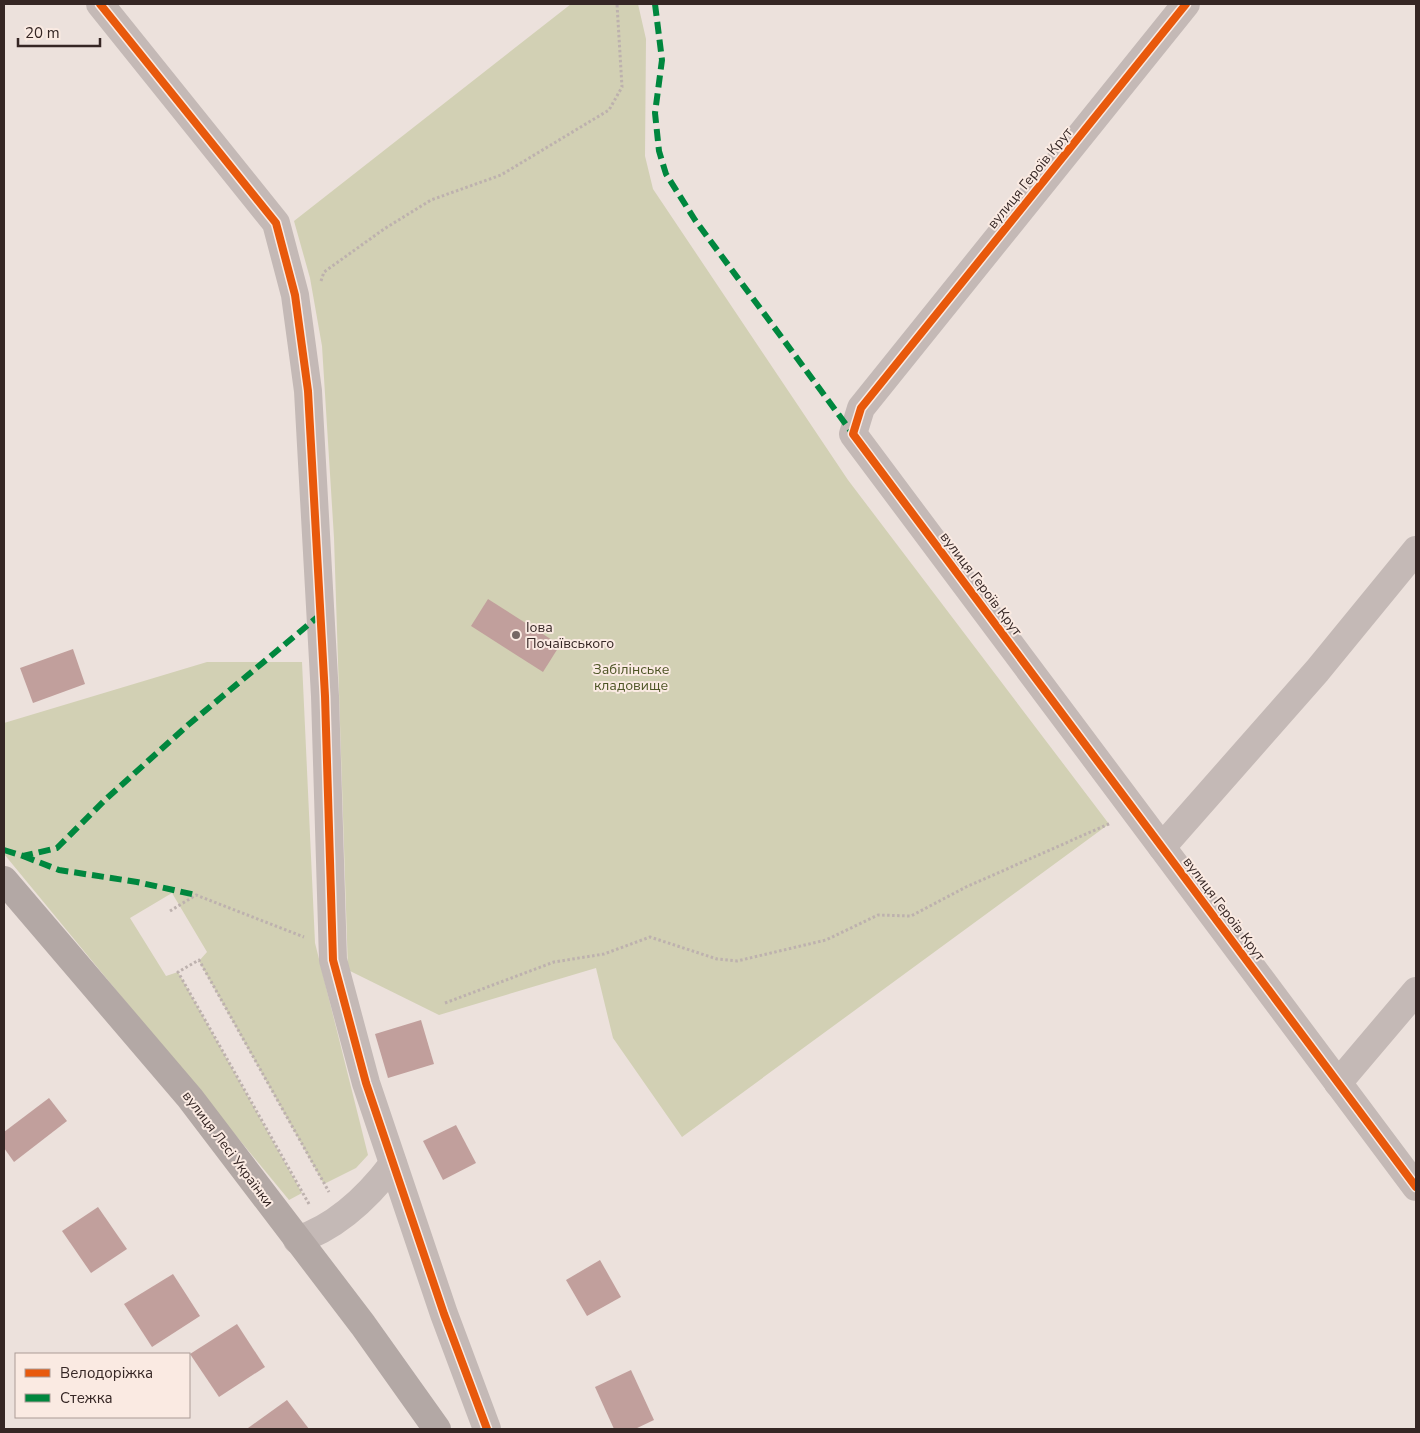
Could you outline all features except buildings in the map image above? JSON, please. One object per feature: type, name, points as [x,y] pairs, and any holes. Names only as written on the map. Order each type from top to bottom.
[{"type":"main road","name":"вулиця Лесі Українки","points":[[4,880],[190,1098],[363,1325],[436,1429]]},
{"type":"street","points":[[100,4],[276,223],[295,295],[308,391],[325,696],[333,960],[366,1083],[444,1314],[487,1429]]},
{"type":"street","name":"вулиця Героїв Крут","points":[[1186,4],[861,408],[853,434],[1416,1187]]},
{"type":"street","points":[[1162,847],[1317,671],[1416,550]]},
{"type":"street","points":[[1338,1083],[1416,991]]},
{"type":"street","points":[[297,1240],[332,1222],[374,1188],[393,1164]]},
{"type":"path","points":[[320,285],[324,272],[384,229],[431,200],[500,176],[609,110],[622,86],[617,4]]},
{"type":"path","points":[[445,1003],[554,962],[604,954],[650,936],[717,958],[737,960],[826,940],[878,915],[911,916],[966,887],[1048,849],[1109,824],[1138,816]]},
{"type":"path","points":[[170,911],[196,895],[332,948]]},
{"type":"path","points":[[198,960],[332,1222],[178,972],[198,960]]},
{"type":"green space","name":"Забілінське кладовище","points":[[571,4],[638,4],[646,39],[645,156],[653,189],[848,480],[1109,824],[682,1137],[613,1038],[596,968],[439,1015],[348,970],[334,538],[322,346],[310,278],[294,221]]},
{"type":"green space","points":[[207,662],[302,662],[315,943],[368,1155],[356,1168],[324,1184],[199,961],[207,952],[172,893],[130,918],[166,976],[178,972],[302,1193],[289,1200],[4,854],[4,723]]},
{"type":"marked path","points":[[655,4],[662,60],[655,113],[659,151],[666,174],[695,220],[853,434]]},
{"type":"marked path","points":[[4,850],[23,856],[57,848],[106,799],[188,725],[320,615]]},
{"type":"marked path","points":[[23,856],[59,870],[137,882],[196,895]]},
{"type":"cycle path","points":[[100,4],[276,223],[295,295],[308,391],[325,696],[333,960],[366,1083],[444,1314],[487,1429]]},
{"type":"cycle path","points":[[1186,4],[861,408],[853,434],[1416,1187]]},
{"type":"place","name":"Іова Почаївського","points":[[516,635]]}]
